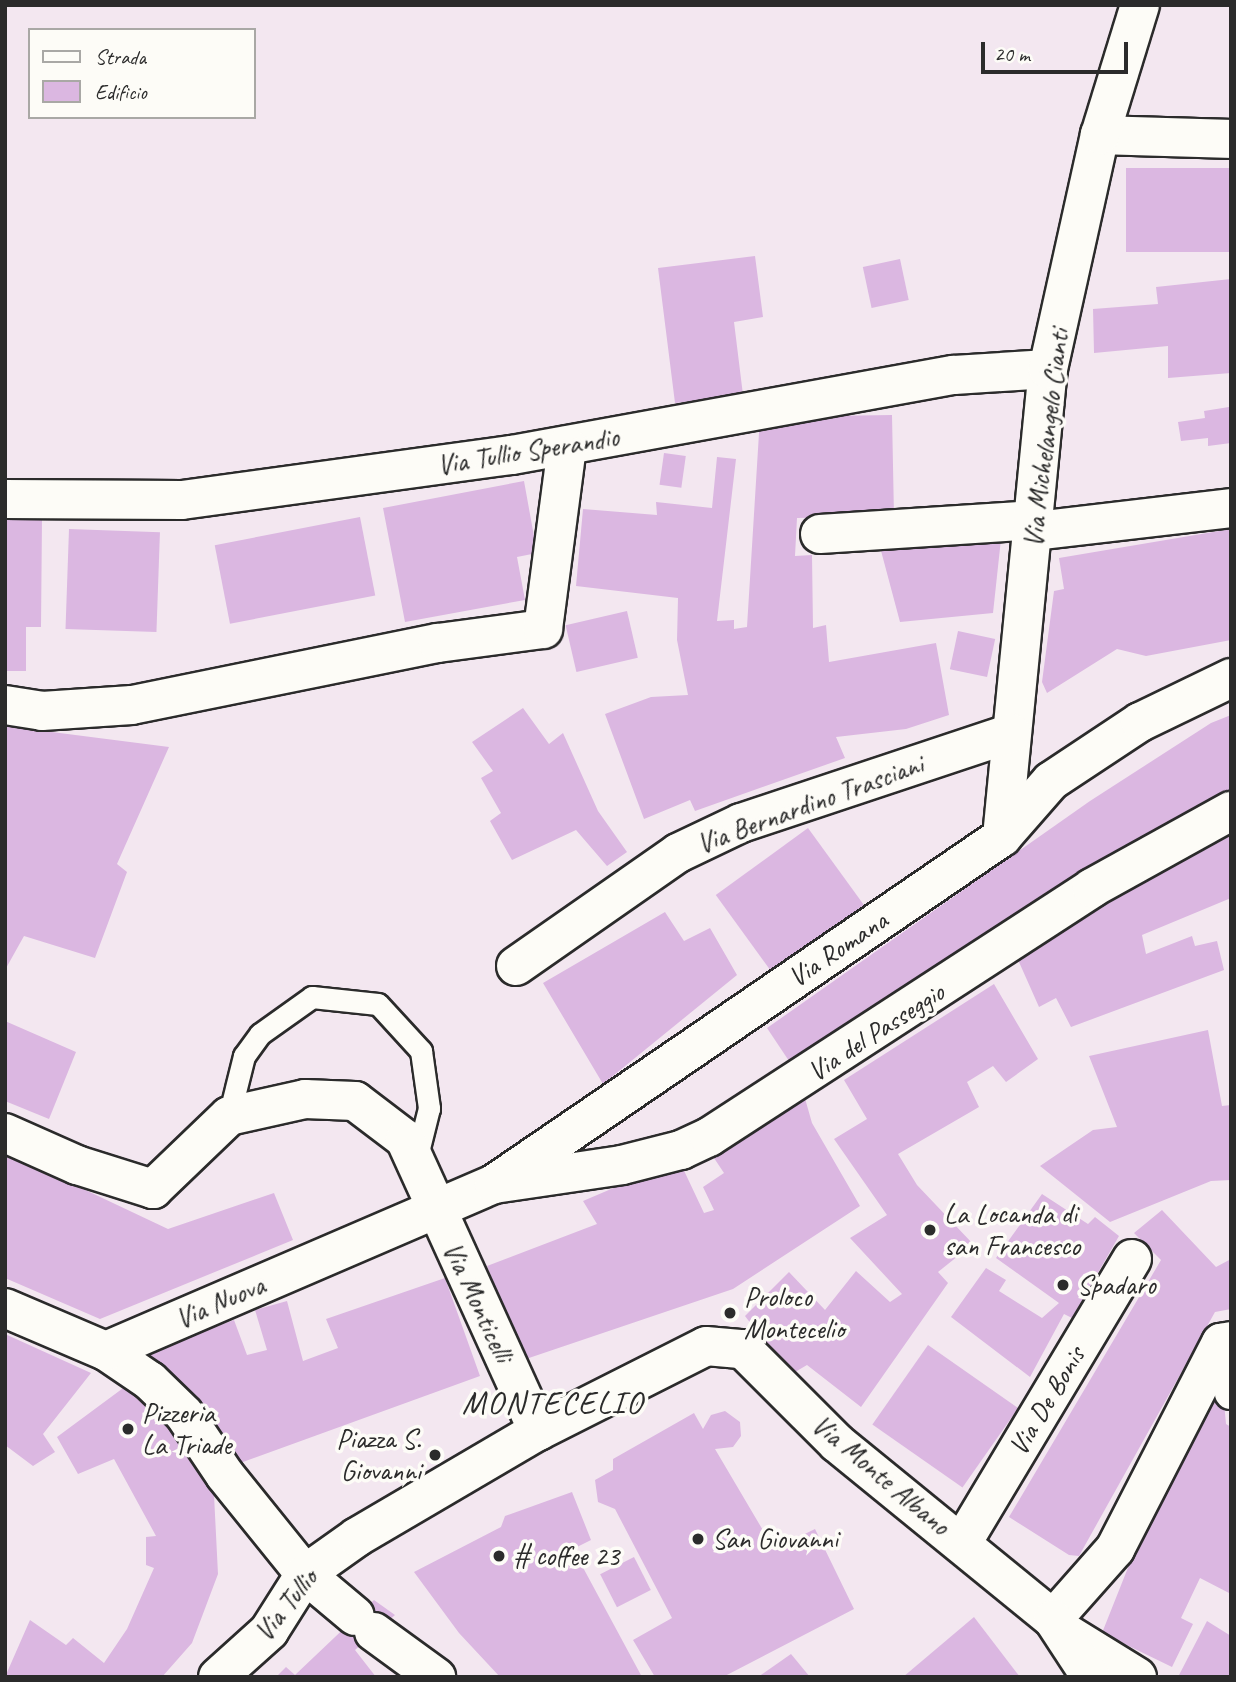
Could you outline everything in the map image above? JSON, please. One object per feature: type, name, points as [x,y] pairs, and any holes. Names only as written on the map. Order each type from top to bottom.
[{"type":"street","name":"Via Michelangelo Cianti","points":[[1002,837],[1035,525],[1048,369],[1100,135],[1140,5]]},
{"type":"street","points":[[1100,135],[1231,139]]},
{"type":"street","name":"Via Tullio Sperandio","points":[[5,499],[182,500],[566,446],[954,375],[1048,369]]},
{"type":"street","points":[[5,705],[42,711],[132,705],[438,643],[543,629],[566,446]]},
{"type":"street","points":[[820,534],[1035,525],[1231,508]]},
{"type":"street","name":"Via Romana","points":[[435,1211],[494,1184],[1002,837],[1051,781],[1140,722],[1231,678]]},
{"type":"street","name":"Via Bernardino Trasciani","points":[[516,966],[691,847],[741,823],[1011,733]]},
{"type":"street","name":"Via del Passeggio","points":[[494,1184],[652,1159],[709,1137],[1092,888],[1231,811]]},
{"type":"street","name":"Via Monticelli","points":[[229,1116],[305,1099],[355,1101],[405,1139],[435,1211],[538,1431]]},
{"type":"street","points":[[5,1133],[77,1165],[153,1189],[229,1116]]},
{"type":"street","name":"Via Nuova","points":[[106,1350],[435,1211]]},
{"type":"street","name":"Via De Bonis","points":[[962,1543],[1132,1259]]},
{"type":"street","points":[[5,1308],[106,1350],[150,1381],[184,1414],[225,1475],[305,1574],[364,1624],[412,1670]]},
{"type":"street","name":"Via Tullio","points":[[218,1677],[269,1631],[305,1574],[356,1536],[538,1431],[706,1346]]},
{"type":"street","name":"Via Monte Albano","points":[[706,1346],[743,1349],[837,1443],[962,1543],[1057,1625]]},
{"type":"street","points":[[1222,1349],[1230,1368],[1231,1393]]},
{"type":"street","points":[[1057,1625],[1115,1549],[1222,1349]]},
{"type":"street","points":[[1057,1625],[1091,1677]]},
{"type":"street","points":[[1057,1625],[1138,1677]]},
{"type":"lane","points":[[229,1116],[244,1056],[260,1034],[312,998],[378,1004],[421,1051],[429,1108],[416,1162]]},
{"type":"building","points":[[1126,168],[1231,168],[1231,252],[1126,252]]},
{"type":"building","points":[[755,256],[763,317],[734,322],[743,395],[675,403],[658,268]]},
{"type":"building","points":[[900,259],[909,300],[872,308],[863,267]]},
{"type":"building","points":[[1231,279],[1231,373],[1168,378],[1168,346],[1094,353],[1093,309],[1158,304],[1156,287]]},
{"type":"building","points":[[1229,407],[1231,443],[1208,446],[1208,438],[1181,441],[1178,422],[1205,418],[1204,411]]},
{"type":"building","points":[[892,415],[894,516],[797,518],[795,556],[812,555],[813,628],[826,625],[829,662],[936,643],[949,715],[906,729],[836,737],[845,758],[695,811],[690,800],[644,819],[605,714],[651,697],[688,695],[677,640],[678,598],[576,586],[583,509],[657,515],[656,502],[712,508],[717,457],[736,459],[717,621],[734,620],[734,629],[747,627],[760,417]]},
{"type":"building","points":[[664,453],[686,456],[681,488],[660,485]]},
{"type":"building","points":[[524,481],[537,553],[517,557],[525,600],[405,622],[383,508]]},
{"type":"building","points":[[360,517],[375,596],[230,624],[215,545]]},
{"type":"building","points":[[5,518],[42,519],[41,627],[26,627],[26,671],[5,671]]},
{"type":"building","points":[[69,529],[160,532],[156,632],[66,629]]},
{"type":"building","points":[[1231,529],[1231,640],[1146,656],[1117,649],[1047,693],[1042,682],[1054,591],[1064,589],[1059,558]]},
{"type":"building","points":[[1001,539],[993,613],[900,622],[880,547]]},
{"type":"building","points":[[627,611],[638,658],[576,672],[566,625]]},
{"type":"building","points":[[958,631],[995,639],[987,677],[950,669]]},
{"type":"building","points":[[523,708],[549,744],[563,733],[598,811],[627,852],[607,866],[576,830],[512,860],[490,821],[501,813],[481,778],[493,771],[472,742]]},
{"type":"building","points":[[1231,715],[1231,799],[791,1064],[767,1028],[1090,801],[1211,723]]},
{"type":"building","points":[[5,726],[169,747],[117,864],[127,872],[95,958],[24,936],[5,970]]},
{"type":"building","points":[[1231,826],[1231,898],[1142,935],[1146,954],[1192,936],[1195,946],[1217,941],[1224,970],[1071,1027],[1056,998],[1039,1007],[1015,953]]},
{"type":"building","points":[[808,828],[867,910],[775,977],[716,895]]},
{"type":"building","points":[[665,912],[684,941],[710,928],[737,975],[603,1084],[543,983]]},
{"type":"building","points":[[994,984],[1038,1059],[1006,1082],[993,1066],[967,1082],[979,1107],[898,1154],[917,1185],[973,1244],[938,1272],[948,1283],[861,1407],[807,1365],[790,1375],[745,1316],[789,1272],[825,1310],[856,1271],[890,1302],[902,1294],[850,1238],[887,1215],[834,1139],[867,1119],[844,1080]]},
{"type":"building","points":[[5,1021],[76,1052],[49,1119],[5,1101]]},
{"type":"building","points":[[1208,1030],[1222,1106],[1231,1105],[1231,1180],[1211,1181],[1110,1222],[1040,1166],[1093,1130],[1117,1127],[1089,1056]]},
{"type":"building","points":[[804,1095],[812,1123],[860,1206],[733,1289],[523,1360],[487,1266],[597,1224],[583,1201],[679,1160],[704,1213],[714,1210],[703,1187],[724,1173],[708,1149]]},
{"type":"building","points":[[5,1152],[168,1229],[274,1193],[293,1240],[100,1319],[5,1278]]},
{"type":"building","name":"Spadaro","points":[[1042,1194],[1088,1224],[1095,1217],[1119,1236],[1072,1318],[1064,1314],[1030,1377],[951,1317],[986,1268],[1006,1280],[999,1291],[1042,1318],[1059,1303],[996,1258]]},
{"type":"building","points":[[1162,1210],[1216,1267],[1231,1259],[1231,1309],[1215,1312],[1079,1556],[1069,1555],[1009,1517],[1161,1260],[1134,1233]]},
{"type":"building","points":[[445,1278],[480,1376],[229,1467],[148,1352],[234,1320],[247,1355],[267,1350],[255,1310],[287,1301],[303,1361],[338,1348],[326,1319]]},
{"type":"building","points":[[5,1334],[91,1373],[43,1434],[55,1452],[33,1466],[5,1445]]},
{"type":"building","points":[[928,1345],[1018,1408],[962,1488],[872,1424]]},
{"type":"building","points":[[130,1383],[183,1421],[213,1475],[218,1574],[192,1643],[162,1677],[5,1677],[30,1620],[66,1645],[73,1638],[104,1663],[127,1629],[154,1568],[146,1565],[146,1537],[156,1536],[114,1459],[78,1474],[57,1437]]},
{"type":"building","points":[[1216,1389],[1223,1392],[1226,1424],[1231,1427],[1231,1594],[1200,1578],[1181,1618],[1193,1624],[1172,1667],[1102,1633],[1137,1545]]},
{"type":"building","name":"San Giovanni","points":[[725,1411],[740,1422],[741,1436],[733,1447],[715,1449],[774,1549],[815,1529],[854,1609],[723,1677],[655,1677],[633,1640],[672,1618],[615,1509],[598,1502],[595,1480],[613,1470],[613,1459],[694,1413],[703,1429],[711,1415]]},
{"type":"building","points":[[572,1492],[591,1540],[573,1549],[642,1677],[500,1677],[459,1633],[414,1572],[501,1527],[505,1516]]},
{"type":"building","points":[[634,1557],[651,1590],[617,1607],[600,1574]]},
{"type":"building","points":[[374,1600],[395,1615],[355,1650],[376,1677],[276,1677],[286,1667],[295,1675]]},
{"type":"building","points":[[974,1617],[1020,1677],[903,1677]]},
{"type":"building","points":[[1207,1621],[1231,1636],[1231,1677],[1178,1677]]},
{"type":"building","points":[[791,1654],[810,1677],[758,1677]]},
{"type":"place","name":"La Locanda di san Francesco","points":[[930,1230]]},
{"type":"place","name":"Spadaro","points":[[1063,1285]]},
{"type":"place","name":"Proloco Montecelio","points":[[730,1313]]},
{"type":"place","name":"Pizzeria La Triade","points":[[128,1429]]},
{"type":"place","name":"Piazza S. Giovanni","points":[[435,1455]]},
{"type":"place","name":"San Giovanni","points":[[698,1539]]},
{"type":"place","name":"# coffee 23","points":[[499,1556]]},
{"type":"district","name":"MONTECELIO","points":[[553,1403]]}]
